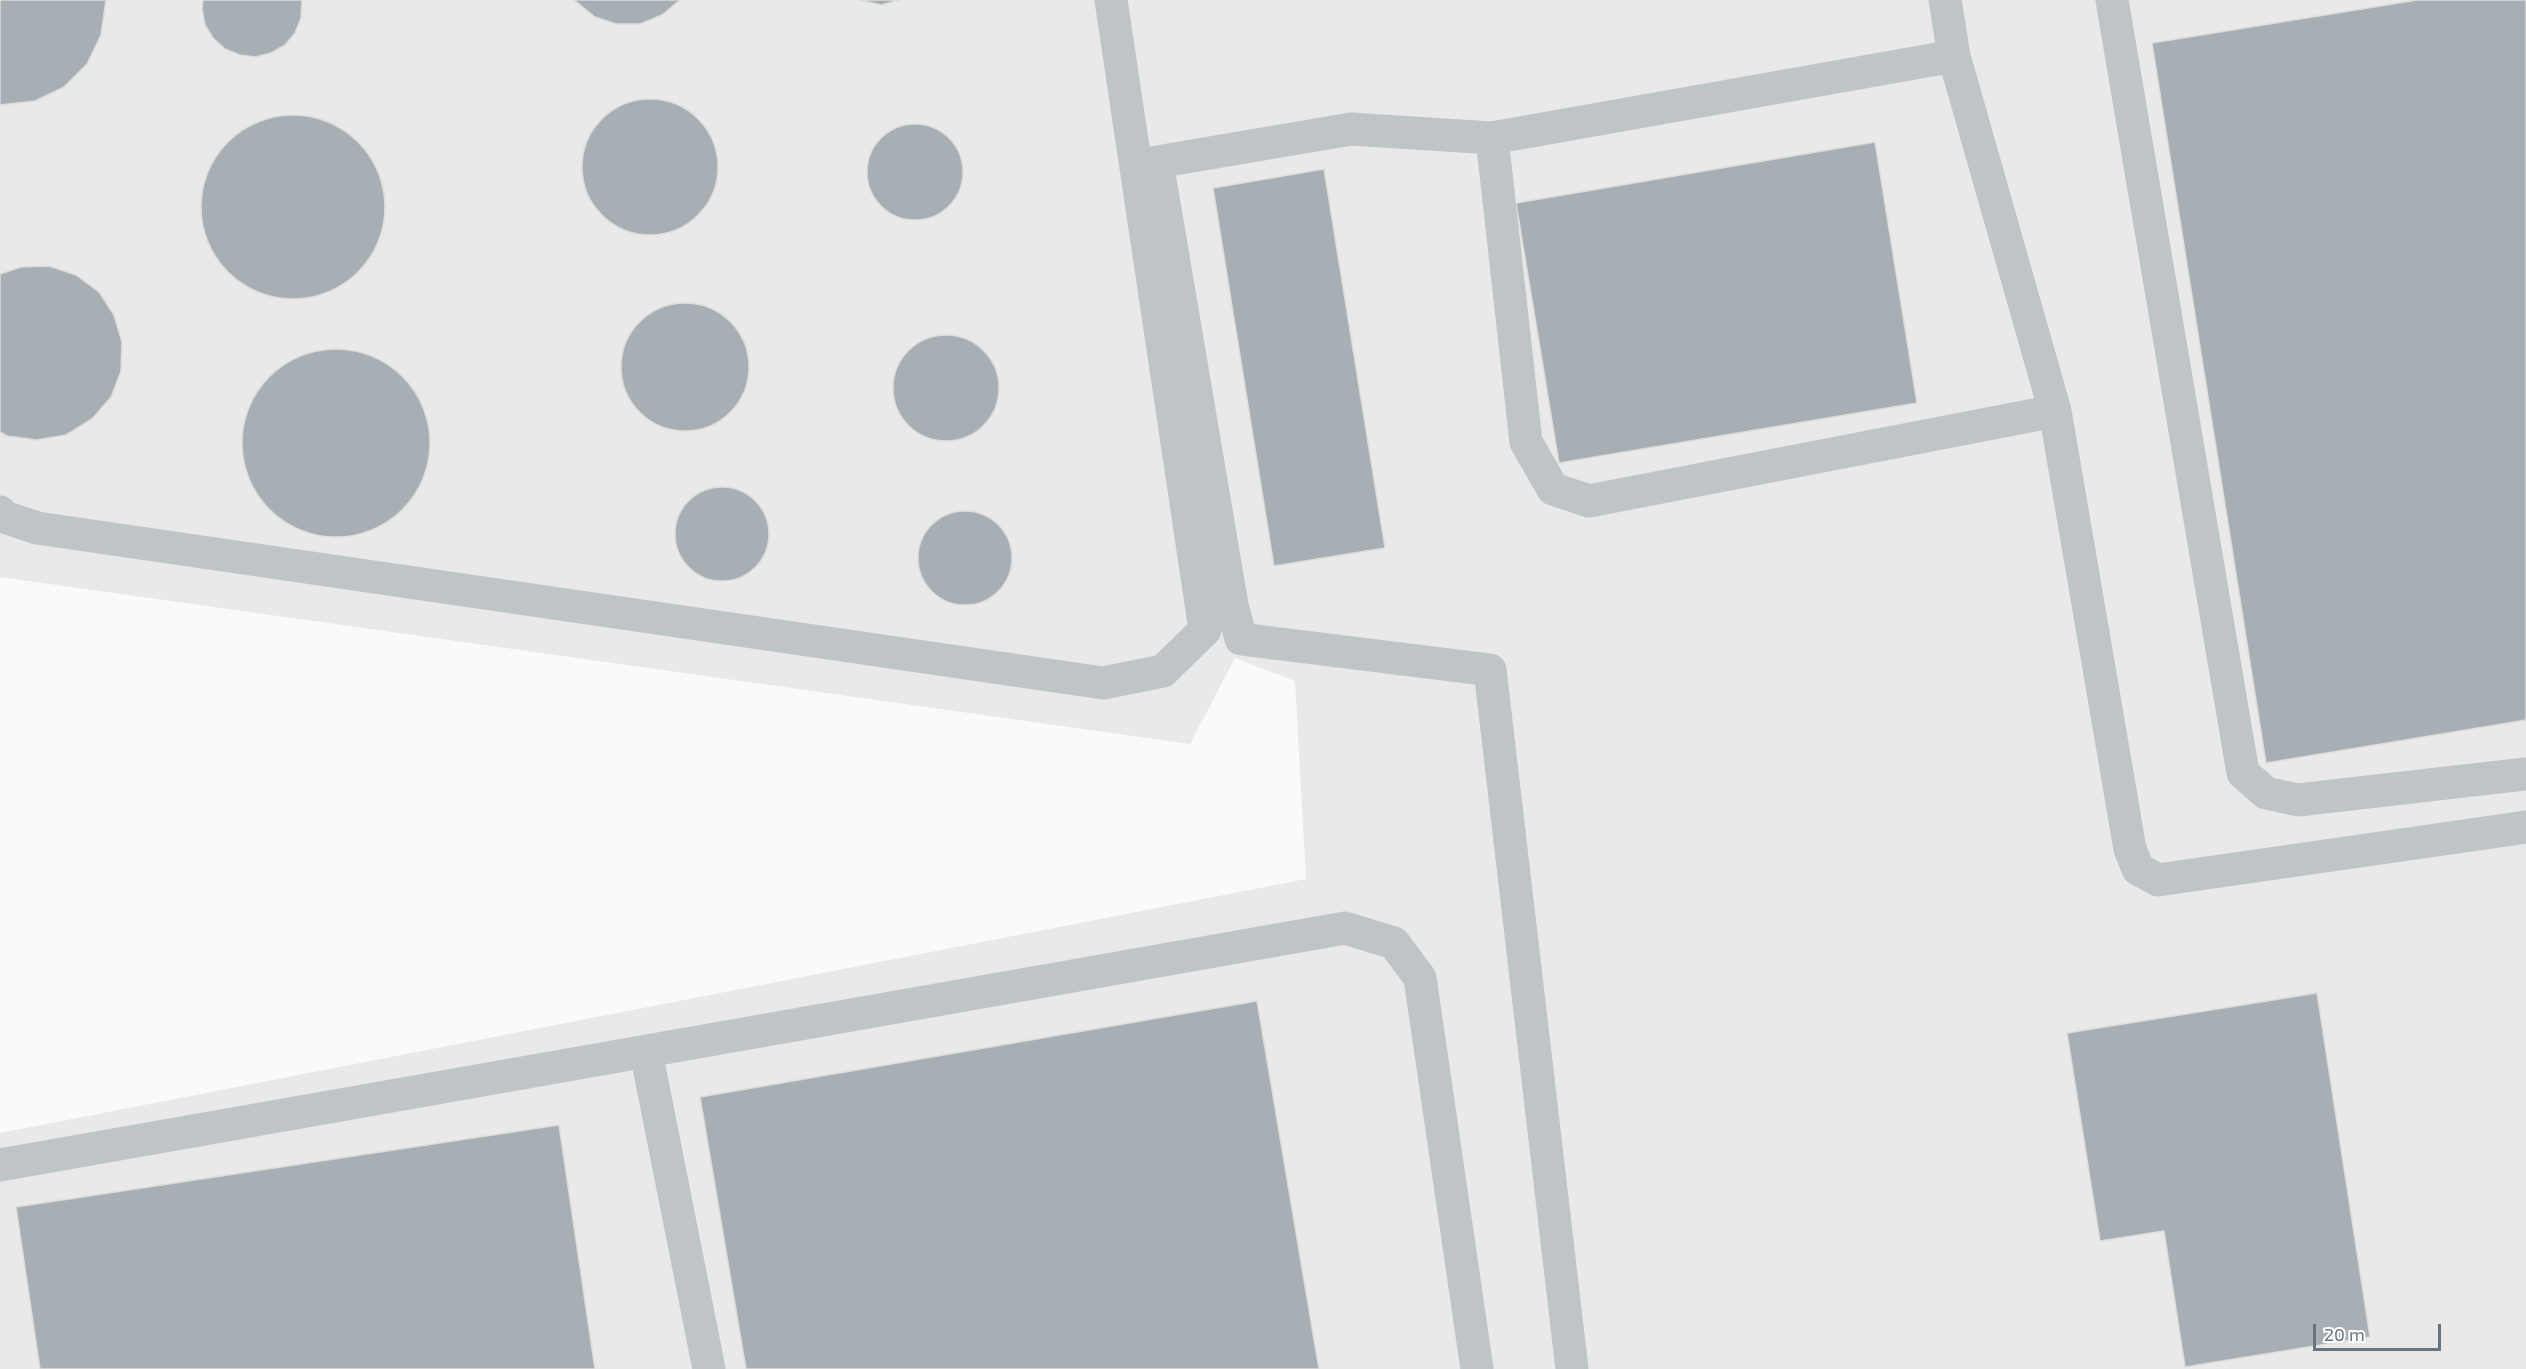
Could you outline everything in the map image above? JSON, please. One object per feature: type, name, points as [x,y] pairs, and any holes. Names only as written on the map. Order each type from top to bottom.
[{"type":"lane","points":[[0,512],[4,517],[37,528],[1103,683],[1163,671],[1205,630],[1111,0]]},
{"type":"lane","points":[[1945,0],[1954,56],[2055,411],[2130,849],[2138,869],[2158,880],[2526,826]]},
{"type":"lane","points":[[2112,0],[2243,773],[2266,793],[2298,800],[2526,774]]},
{"type":"lane","points":[[1572,1369],[1490,670],[1240,639],[1232,605],[1157,162],[1351,129],[1492,138],[1954,56]]},
{"type":"lane","points":[[1492,138],[1526,442],[1553,489],[1589,501],[2055,411]]},
{"type":"lane","points":[[0,1165],[1345,928],[1394,943],[1420,978],[1477,1369]]},
{"type":"lane","points":[[646,1052],[709,1369]]},
{"type":"shaded area","points":[[0,0],[2526,0],[2526,1369],[0,1369],[0,1133],[1306,879],[1295,681],[1235,658],[1190,744],[0,577]]},
{"type":"building","points":[[0,0],[106,0],[101,35],[87,64],[64,87],[35,101],[0,105]]},
{"type":"building","points":[[203,0],[302,0],[301,18],[295,33],[285,45],[271,53],[255,57],[240,55],[225,49],[213,38],[205,25]]},
{"type":"building","points":[[574,0],[680,0],[662,15],[640,24],[616,24],[595,17]]},
{"type":"building","points":[[860,0],[899,0],[881,5]]},
{"type":"building","points":[[2417,0],[2526,0],[2526,720],[2266,763],[2152,43]]},
{"type":"building","points":[[650,99],[676,104],[698,119],[713,141],[718,167],[713,193],[698,215],[676,230],[650,235],[624,230],[602,215],[587,193],[582,167],[587,141],[602,119],[624,104]]},
{"type":"building","points":[[293,115],[328,122],[358,142],[378,172],[385,207],[378,242],[358,272],[328,292],[293,299],[258,292],[228,272],[208,242],[201,207],[208,172],[228,142],[258,122]]},
{"type":"building","points":[[915,124],[933,128],[949,138],[959,154],[963,172],[959,190],[949,206],[933,216],[915,220],[897,216],[881,206],[871,190],[867,172],[871,154],[881,138],[897,128]]},
{"type":"building","points":[[1875,142],[1917,403],[1559,463],[1516,203]]},
{"type":"building","points":[[1324,169],[1385,548],[1274,566],[1213,188]]},
{"type":"building","points":[[49,266],[76,275],[99,292],[114,315],[122,342],[121,371],[111,397],[92,419],[66,435],[37,440],[7,436],[0,432],[0,274],[21,267]]},
{"type":"building","points":[[685,303],[710,307],[731,321],[745,342],[749,367],[745,392],[731,413],[710,427],[685,431],[660,427],[639,413],[625,392],[621,367],[625,342],[639,321],[660,307]]},
{"type":"building","points":[[946,335],[966,339],[984,350],[995,368],[999,388],[995,408],[984,426],[966,437],[946,441],[926,437],[908,426],[897,408],[893,388],[897,368],[908,350],[926,339]]},
{"type":"building","points":[[327,349],[345,349],[372,356],[403,376],[423,407],[430,443],[423,479],[403,510],[372,530],[345,537],[327,537],[292,526],[276,516],[263,503],[246,470],[242,452],[242,434],[253,399],[263,383],[276,370],[309,353]]},
{"type":"building","points":[[722,487],[740,491],[755,501],[765,516],[769,534],[765,552],[755,567],[740,577],[722,581],[704,577],[689,567],[679,552],[675,534],[679,516],[689,501],[704,491]]},
{"type":"building","points":[[965,511],[983,514],[998,525],[1009,540],[1012,558],[1009,576],[998,591],[983,602],[965,605],[947,602],[932,591],[921,576],[918,558],[921,540],[932,525],[947,514]]},
{"type":"building","points":[[2317,993],[2370,1337],[2185,1367],[2164,1231],[2100,1241],[2067,1033]]},
{"type":"building","points":[[1257,1001],[1319,1369],[746,1369],[700,1097]]},
{"type":"building","points":[[559,1125],[595,1369],[40,1369],[16,1207]]}]
